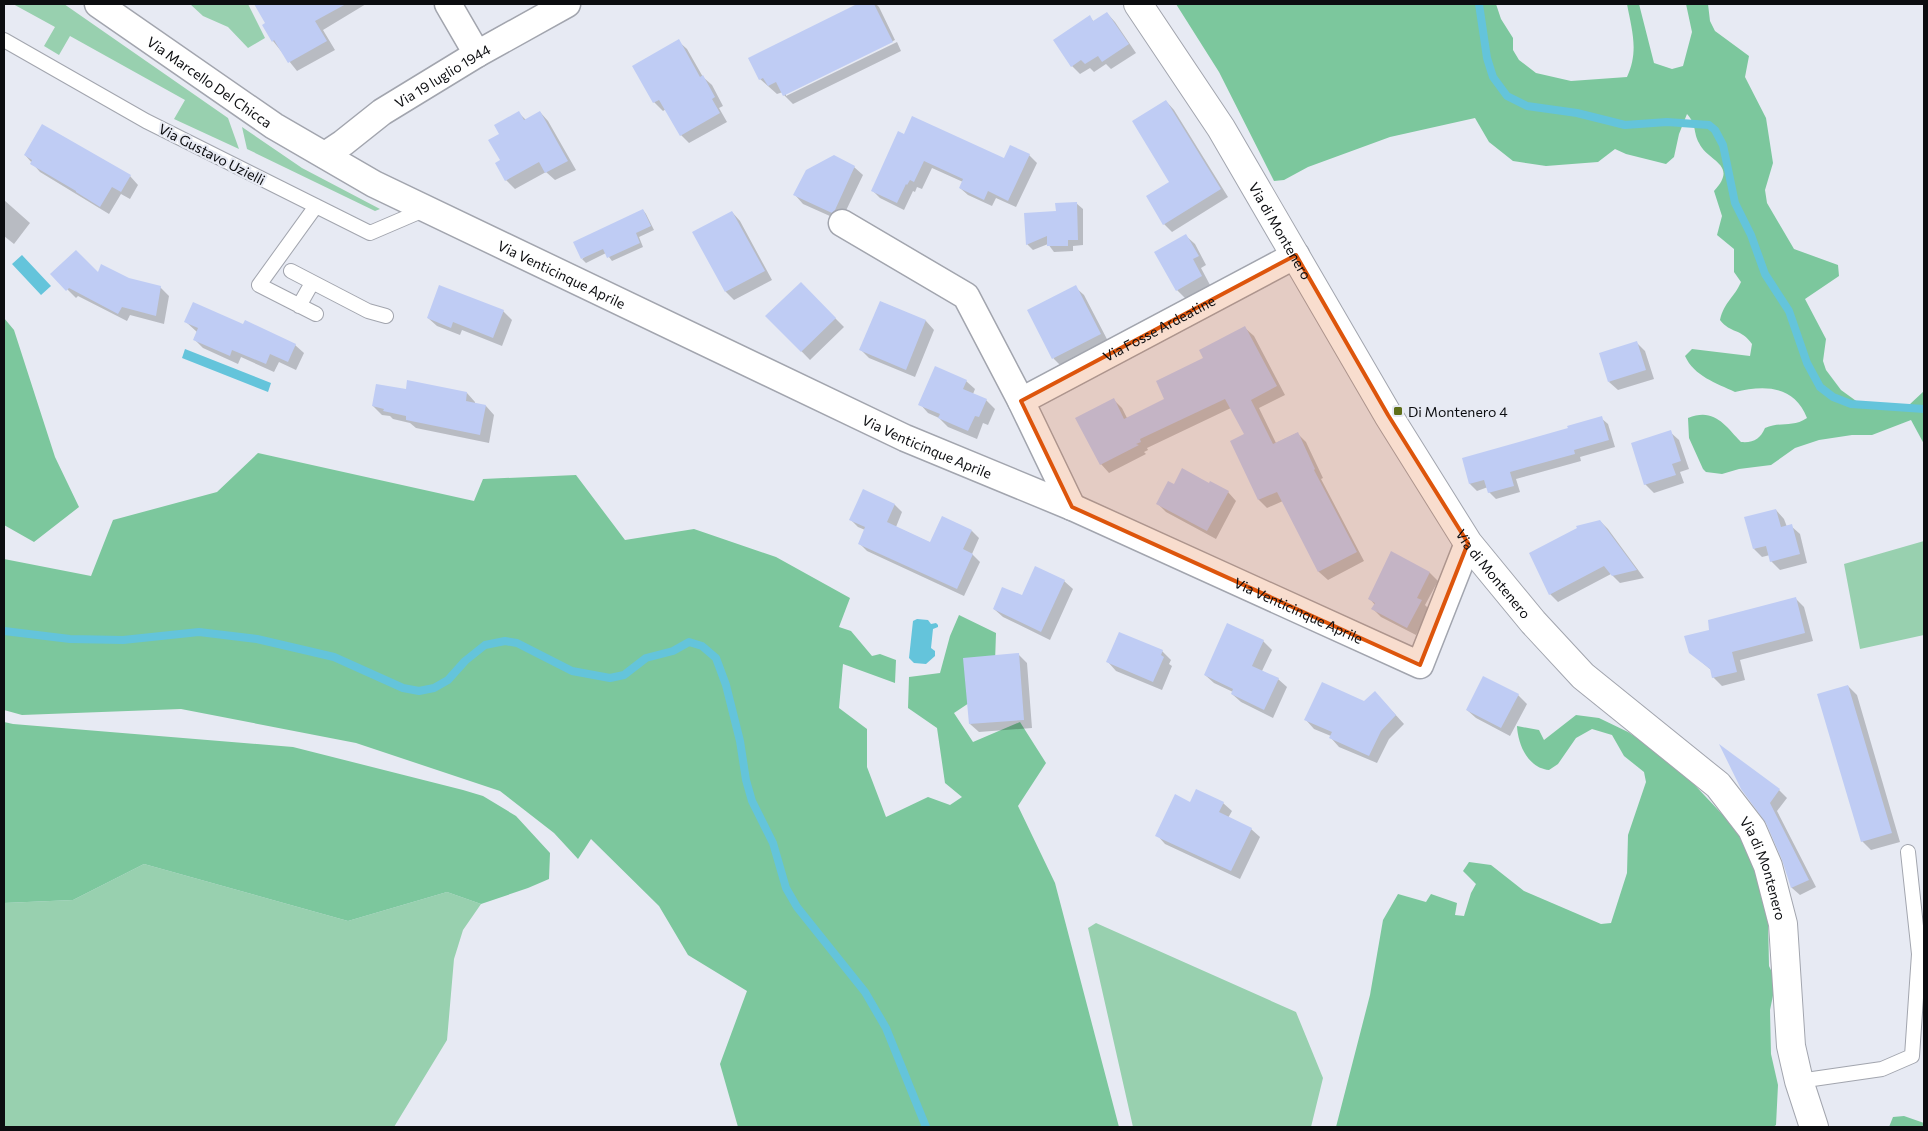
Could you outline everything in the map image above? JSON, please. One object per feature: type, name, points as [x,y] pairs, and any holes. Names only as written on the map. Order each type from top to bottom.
[{"type":"street","name":"Via Marcello Del Chicca","points":[[98,4],[274,126],[325,155]]},
{"type":"street","points":[[448,4],[477,54]]},
{"type":"street","name":"Via 19 luglio 1944","points":[[325,155],[382,112],[477,54],[568,4]]},
{"type":"street","name":"Via di Montenero","points":[[1138,4],[1222,128],[1388,415],[1468,543],[1533,622],[1583,676],[1718,785],[1752,829],[1768,866],[1783,924],[1791,1046],[1799,1081],[1814,1127]]},
{"type":"street","name":"Via Venticinque Aprile","points":[[325,155],[374,184],[905,438],[1072,507],[1420,665],[1468,543]]},
{"type":"street","points":[[842,223],[966,296],[1021,401],[1072,507]]},
{"type":"street","name":"Via Fosse Ardeatine","points":[[1021,401],[1296,255]]},
{"type":"lane","name":"Via Gustavo Uzielli","points":[[4,40],[146,121],[370,233],[426,209]]},
{"type":"lane","points":[[316,206],[259,285],[316,314]]},
{"type":"lane","points":[[291,272],[368,311],[386,316]]},
{"type":"lane","points":[[299,306],[312,283]]},
{"type":"lane","points":[[1799,1081],[1882,1070],[1912,1056],[1918,954],[1908,852]]},
{"type":"highlighted area","points":[[1296,255],[1388,415],[1468,543],[1420,665],[1072,507],[1021,401]]},
{"type":"green space","points":[[13,4],[64,4],[228,118],[239,149],[174,119],[185,100],[70,36],[59,55],[44,46],[55,27]]},
{"type":"green space","points":[[190,4],[248,4],[265,38],[248,48],[228,27],[203,16]]},
{"type":"green space","points":[[1176,4],[1496,4],[1501,19],[1513,38],[1513,50],[1519,60],[1536,73],[1571,81],[1627,77],[1631,68],[1634,50],[1627,4],[1639,4],[1654,63],[1672,69],[1683,66],[1692,32],[1686,4],[1708,4],[1710,21],[1715,31],[1749,56],[1745,77],[1766,118],[1773,163],[1765,190],[1767,203],[1794,249],[1838,265],[1839,276],[1805,299],[1826,339],[1823,361],[1826,370],[1841,390],[1859,403],[1909,405],[1924,391],[1924,444],[1911,420],[1872,435],[1852,435],[1819,440],[1795,448],[1771,465],[1739,469],[1722,474],[1706,472],[1703,469],[1689,438],[1688,418],[1697,415],[1712,416],[1724,424],[1741,442],[1746,442],[1756,439],[1765,428],[1796,423],[1807,418],[1801,407],[1786,393],[1767,388],[1735,392],[1700,374],[1685,356],[1692,349],[1750,356],[1752,344],[1744,335],[1728,327],[1720,320],[1724,309],[1741,282],[1734,272],[1734,249],[1717,235],[1722,216],[1714,191],[1721,182],[1723,169],[1699,143],[1694,125],[1687,114],[1679,134],[1674,157],[1666,164],[1626,154],[1615,149],[1598,162],[1546,166],[1513,161],[1489,142],[1475,118],[1390,137],[1308,167],[1284,180],[1274,181],[1219,72]]},
{"type":"green space","points":[[242,127],[302,168],[380,209],[375,211],[247,149]]},
{"type":"green space","points":[[4,318],[14,330],[55,457],[79,507],[34,542],[4,525]]},
{"type":"green space","points":[[258,453],[474,501],[483,479],[576,475],[625,540],[694,529],[776,557],[850,598],[839,627],[851,631],[872,656],[880,654],[896,660],[895,683],[843,664],[839,708],[867,729],[867,767],[886,817],[928,797],[950,805],[962,797],[945,783],[937,728],[908,708],[909,677],[940,673],[950,636],[959,615],[996,633],[995,662],[984,693],[954,713],[973,742],[1020,722],[1046,763],[1018,806],[1055,883],[1119,1127],[738,1127],[720,1064],[747,991],[688,955],[659,906],[591,839],[578,859],[554,833],[500,791],[356,743],[181,709],[22,715],[4,710],[4,559],[91,576],[113,520],[217,492]]},
{"type":"green space","points":[[1924,541],[1924,635],[1860,649],[1844,564]]},
{"type":"green space","points":[[1576,715],[1599,718],[1628,732],[1674,763],[1721,813],[1746,834],[1754,854],[1768,921],[1769,966],[1776,981],[1770,1010],[1771,1054],[1778,1085],[1776,1125],[1773,1127],[1336,1127],[1370,995],[1383,920],[1398,894],[1426,902],[1431,894],[1457,903],[1455,915],[1464,916],[1471,893],[1476,884],[1463,871],[1469,862],[1491,865],[1524,891],[1601,924],[1611,923],[1627,873],[1628,835],[1646,782],[1644,772],[1624,756],[1612,735],[1592,729],[1576,738],[1558,764],[1549,770],[1535,765],[1519,741],[1517,726],[1539,730],[1544,740]]},
{"type":"green space","points":[[4,722],[293,747],[463,790],[483,796],[516,816],[550,853],[549,879],[481,904],[447,892],[348,921],[144,864],[73,900],[4,903]]},
{"type":"green space","points":[[144,864],[348,921],[447,892],[481,904],[463,930],[454,959],[447,1040],[394,1127],[4,1127],[4,903],[73,900]]},
{"type":"green space","points":[[1096,923],[1296,1012],[1323,1078],[1311,1127],[1133,1127],[1088,928]]},
{"type":"green space","points":[[1904,1116],[1924,1123],[1924,1127],[1889,1127],[1893,1117]]},
{"type":"water","points":[[22,255],[51,286],[41,295],[12,264]]},
{"type":"water","points":[[185,349],[271,383],[268,392],[182,358]]},
{"type":"water","points":[[917,619],[928,620],[931,624],[936,623],[938,625],[938,627],[933,629],[931,648],[935,651],[935,656],[926,664],[914,663],[909,658],[913,621]]},
{"type":"building","points":[[254,4],[346,4],[315,21],[327,41],[288,63],[262,25],[265,23]]},
{"type":"building","points":[[857,4],[874,4],[893,42],[783,96],[776,82],[768,86],[763,78],[759,80],[748,58]]},
{"type":"building","points":[[1107,12],[1129,44],[1102,62],[1098,56],[1085,64],[1081,60],[1071,67],[1053,40],[1090,15],[1093,21]]},
{"type":"building","points":[[679,39],[700,77],[703,75],[715,97],[712,99],[720,113],[680,136],[659,100],[653,103],[632,66]]},
{"type":"building","points":[[1166,100],[1221,189],[1163,225],[1146,196],[1169,182],[1132,121]]},
{"type":"building","points":[[519,111],[524,120],[540,111],[568,161],[545,173],[539,162],[505,181],[495,163],[500,160],[488,140],[499,134],[494,125]]},
{"type":"building","points":[[912,116],[1004,158],[1010,145],[1030,154],[1008,201],[988,191],[984,200],[959,188],[963,179],[924,161],[914,182],[910,180],[906,184],[897,203],[871,191],[898,131],[904,134]]},
{"type":"building","points":[[42,124],[131,175],[121,192],[112,187],[100,207],[30,164],[32,160],[24,155]]},
{"type":"building","points":[[834,155],[855,166],[832,213],[793,195],[806,170]]},
{"type":"building","points":[[1077,202],[1078,240],[1068,240],[1068,246],[1047,246],[1047,236],[1026,245],[1024,213],[1056,211],[1055,203]]},
{"type":"building","points":[[643,209],[651,226],[636,233],[640,243],[607,258],[603,249],[581,259],[573,242]]},
{"type":"building","points":[[732,211],[765,271],[725,292],[692,232]]},
{"type":"building","points":[[1186,234],[1199,256],[1193,259],[1202,276],[1176,291],[1154,252]]},
{"type":"building","points":[[76,250],[98,272],[101,264],[129,278],[161,286],[156,316],[122,307],[118,314],[69,288],[66,291],[50,274]]},
{"type":"building","points":[[801,282],[836,318],[801,352],[765,316]]},
{"type":"building","points":[[439,285],[504,310],[493,338],[453,322],[451,328],[427,318]]},
{"type":"building","points":[[1076,285],[1101,334],[1052,359],[1027,310]]},
{"type":"building","points":[[880,301],[926,320],[906,370],[859,350]]},
{"type":"building","points":[[193,302],[243,324],[245,320],[296,344],[288,362],[270,354],[266,364],[232,350],[230,356],[193,340],[198,328],[184,322]]},
{"type":"building","points":[[1245,326],[1277,386],[1251,400],[1273,444],[1298,432],[1314,470],[1357,552],[1318,572],[1277,492],[1258,500],[1230,441],[1244,434],[1225,399],[1140,439],[1141,442],[1136,444],[1139,445],[1100,465],[1075,418],[1114,398],[1124,419],[1164,399],[1156,381],[1203,358],[1199,350]]},
{"type":"building","points":[[1637,341],[1646,370],[1608,382],[1599,353]]},
{"type":"building","points":[[935,366],[967,380],[963,389],[987,399],[979,417],[975,416],[968,431],[938,418],[940,414],[918,405]]},
{"type":"building","points":[[407,380],[467,392],[466,401],[486,405],[480,435],[406,420],[406,416],[383,411],[384,409],[372,406],[376,384],[406,389]]},
{"type":"building","points":[[1602,416],[1609,440],[1574,450],[1575,454],[1510,472],[1514,486],[1488,493],[1484,480],[1469,484],[1462,458],[1568,428],[1567,426]]},
{"type":"building","points":[[1671,430],[1681,461],[1672,464],[1676,475],[1644,485],[1631,443]]},
{"type":"building","points":[[1182,468],[1209,483],[1210,481],[1229,491],[1207,531],[1156,504],[1168,481],[1174,484]]},
{"type":"building","points":[[863,489],[895,504],[887,522],[930,542],[942,516],[972,530],[963,549],[973,554],[957,589],[858,544],[865,527],[849,520]]},
{"type":"building","points":[[1776,509],[1781,527],[1792,524],[1800,554],[1770,562],[1766,546],[1753,549],[1744,517]]},
{"type":"building","points":[[1600,520],[1637,570],[1612,576],[1604,566],[1549,595],[1529,553],[1577,528],[1576,526]]},
{"type":"building","points":[[1391,551],[1430,572],[1417,598],[1422,600],[1407,628],[1371,609],[1375,603],[1368,599]]},
{"type":"building","points":[[1035,566],[1065,580],[1041,632],[993,609],[1002,587],[1022,595]]},
{"type":"building","points":[[1796,597],[1805,633],[1732,652],[1737,672],[1712,678],[1710,669],[1689,653],[1684,636],[1709,630],[1708,620]]},
{"type":"building","points":[[1227,623],[1264,640],[1252,666],[1279,678],[1264,710],[1231,694],[1233,689],[1204,675]]},
{"type":"building","points":[[1119,632],[1163,650],[1161,655],[1164,657],[1153,682],[1106,662]]},
{"type":"building","points":[[1019,653],[1024,720],[969,724],[963,658]]},
{"type":"building","points":[[1483,676],[1519,694],[1501,728],[1466,710]]},
{"type":"building","points":[[1322,682],[1364,701],[1375,691],[1396,715],[1381,731],[1369,756],[1329,738],[1332,732],[1304,720]]},
{"type":"building","points":[[1848,685],[1892,833],[1861,842],[1817,694]]},
{"type":"building","points":[[1719,744],[1780,789],[1770,803],[1809,880],[1791,888],[1782,860],[1766,823],[1741,789]]},
{"type":"building","points":[[1196,789],[1224,802],[1219,812],[1252,828],[1231,871],[1155,836],[1175,794],[1190,802]]},
{"type":"waterway","points":[[1479,4],[1487,58],[1493,77],[1507,96],[1527,106],[1577,113],[1625,125],[1667,122],[1709,125],[1715,130],[1723,145],[1735,203],[1751,235],[1765,274],[1789,311],[1807,363],[1820,387],[1833,397],[1851,404],[1924,409]]},
{"type":"waterway","points":[[4,631],[70,639],[123,640],[199,632],[257,639],[334,657],[403,688],[419,691],[434,688],[448,680],[465,661],[485,645],[505,641],[517,643],[572,671],[610,678],[624,675],[646,658],[673,651],[689,642],[702,646],[716,658],[726,685],[752,801],[773,843],[786,888],[797,907],[865,992],[886,1028],[926,1127]]},
{"type":"place","name":"Di Montenero 4","points":[[1398,411]]}]
